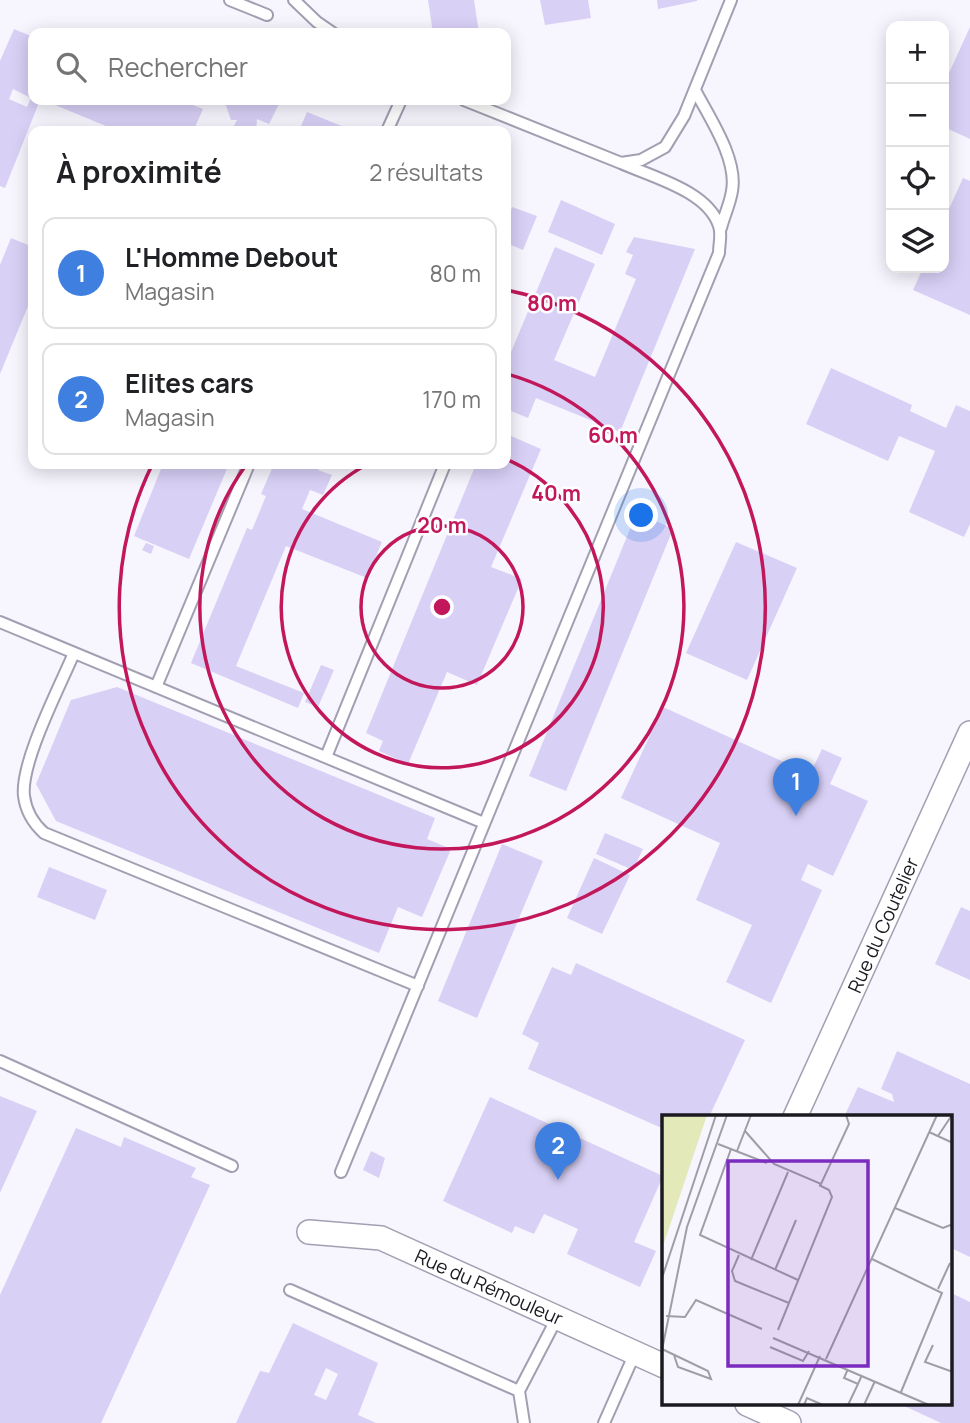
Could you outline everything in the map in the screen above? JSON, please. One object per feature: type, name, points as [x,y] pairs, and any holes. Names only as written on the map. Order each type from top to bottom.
[{"type":"street","name":"Rue du Coutelier","points":[[796,1115],[970,733]]},
{"type":"street","name":"Rue du Rémouleur","points":[[309,1232],[382,1238],[662,1365]]},
{"type":"street","points":[[751,1406],[789,1423]]},
{"type":"lane","points":[[230,0],[267,15]]},
{"type":"lane","points":[[294,0],[326,28]]},
{"type":"lane","points":[[621,163],[641,160],[665,147],[684,116],[731,0]]},
{"type":"lane","points":[[341,1171],[719,253],[720,228],[733,190],[731,166],[720,135],[695,90]]},
{"type":"lane","points":[[389,126],[399,105]]},
{"type":"lane","points":[[476,105],[700,198],[713,212],[720,228]]},
{"type":"lane","points":[[156,687],[247,469]]},
{"type":"lane","points":[[326,757],[443,469]]},
{"type":"lane","points":[[0,622],[484,823]]},
{"type":"lane","points":[[74,653],[28,763],[24,795],[31,820],[44,833],[418,986]]},
{"type":"lane","points":[[0,1061],[232,1166]]},
{"type":"lane","points":[[290,1290],[519,1391]]},
{"type":"lane","points":[[524,1423],[519,1391],[557,1318]]},
{"type":"lane","points":[[604,1423],[635,1353]]},
{"type":"building","points":[[428,0],[474,0],[478,28],[432,28]]},
{"type":"building","points":[[540,0],[588,0],[591,18],[545,25]]},
{"type":"building","points":[[657,0],[697,0],[697,1],[658,9]]},
{"type":"building","points":[[970,27],[970,139],[949,129],[949,73]]},
{"type":"building","points":[[14,29],[28,35],[28,96],[13,89],[9,99],[27,107],[38,105],[5,188],[0,186],[0,61]]},
{"type":"building","points":[[55,105],[193,105],[203,109],[195,126],[106,126]]},
{"type":"building","points":[[226,105],[278,105],[269,124],[257,119],[256,126],[234,126],[237,120],[231,120]]},
{"type":"building","points":[[307,112],[342,126],[301,126]]},
{"type":"building","points":[[963,178],[970,181],[970,315],[913,290],[921,273],[949,273],[949,209]]},
{"type":"building","points":[[561,200],[615,224],[602,255],[548,232]]},
{"type":"building","points":[[512,207],[537,216],[523,250],[511,245]]},
{"type":"building","points":[[634,237],[695,249],[620,432],[536,398],[528,418],[511,411],[511,352],[555,247],[595,264],[554,360],[595,377],[636,279],[625,274],[633,255],[626,252]]},
{"type":"building","points":[[11,238],[28,245],[28,306],[0,374],[0,265]]},
{"type":"building","points":[[831,368],[912,405],[910,411],[946,428],[956,405],[970,411],[970,524],[964,537],[909,512],[935,451],[899,436],[888,461],[806,424]]},
{"type":"building","points":[[511,436],[541,449],[491,567],[522,579],[477,685],[447,672],[408,764],[379,751],[383,741],[366,733],[474,469],[511,469]]},
{"type":"building","points":[[161,469],[227,469],[189,559],[134,536]]},
{"type":"building","points":[[272,469],[318,469],[332,475],[323,495],[310,490],[302,509],[382,542],[367,578],[286,546],[236,666],[304,693],[298,708],[191,663],[247,528],[252,530],[266,496],[261,494]]},
{"type":"building","points":[[637,512],[673,529],[566,791],[529,776]]},
{"type":"building","points":[[736,542],[797,568],[747,680],[686,653]]},
{"type":"building","points":[[146,543],[154,546],[151,554],[142,550]]},
{"type":"building","points":[[321,665],[334,670],[318,707],[305,702]]},
{"type":"building","points":[[117,687],[435,818],[427,839],[451,849],[422,917],[398,907],[379,953],[56,821],[36,784],[71,700]]},
{"type":"building","points":[[663,707],[810,774],[822,749],[842,758],[830,784],[868,801],[833,876],[808,864],[801,880],[822,890],[771,1003],[726,982],[752,925],[696,900],[720,843],[621,798]]},
{"type":"building","points":[[605,833],[643,849],[633,870],[596,854]]},
{"type":"building","points":[[502,844],[543,861],[477,1018],[438,1001]]},
{"type":"building","points":[[594,858],[630,875],[602,934],[567,918]]},
{"type":"building","points":[[49,867],[107,890],[95,920],[37,897]]},
{"type":"building","points":[[961,907],[970,911],[970,980],[935,964]]},
{"type":"building","points":[[576,963],[745,1040],[710,1115],[662,1115],[662,1128],[528,1069],[539,1043],[522,1034],[552,967],[571,975]]},
{"type":"building","points":[[897,1051],[970,1084],[970,1257],[953,1249],[953,1115],[845,1115],[858,1087],[894,1102],[892,1094],[881,1089]]},
{"type":"building","points":[[0,1096],[37,1111],[0,1193]]},
{"type":"building","points":[[490,1097],[662,1176],[634,1242],[656,1251],[640,1287],[567,1254],[578,1229],[544,1214],[534,1234],[515,1226],[512,1233],[443,1201]]},
{"type":"building","points":[[76,1128],[121,1147],[124,1137],[196,1168],[191,1177],[210,1185],[101,1423],[0,1423],[0,1295]]},
{"type":"building","points":[[371,1151],[385,1158],[379,1178],[363,1170]]},
{"type":"building","points":[[953,1294],[970,1302],[970,1423],[941,1423],[904,1406],[953,1406]]},
{"type":"building","points":[[293,1323],[378,1363],[358,1415],[376,1423],[236,1423],[260,1371],[269,1373]],"holes":[[[326,1368],[338,1374],[326,1400],[314,1395]]]},
{"type":"place","name":"L'Homme Debout","points":[[796,816]]},
{"type":"place","name":"Elites cars","points":[[558,1180]]}]
